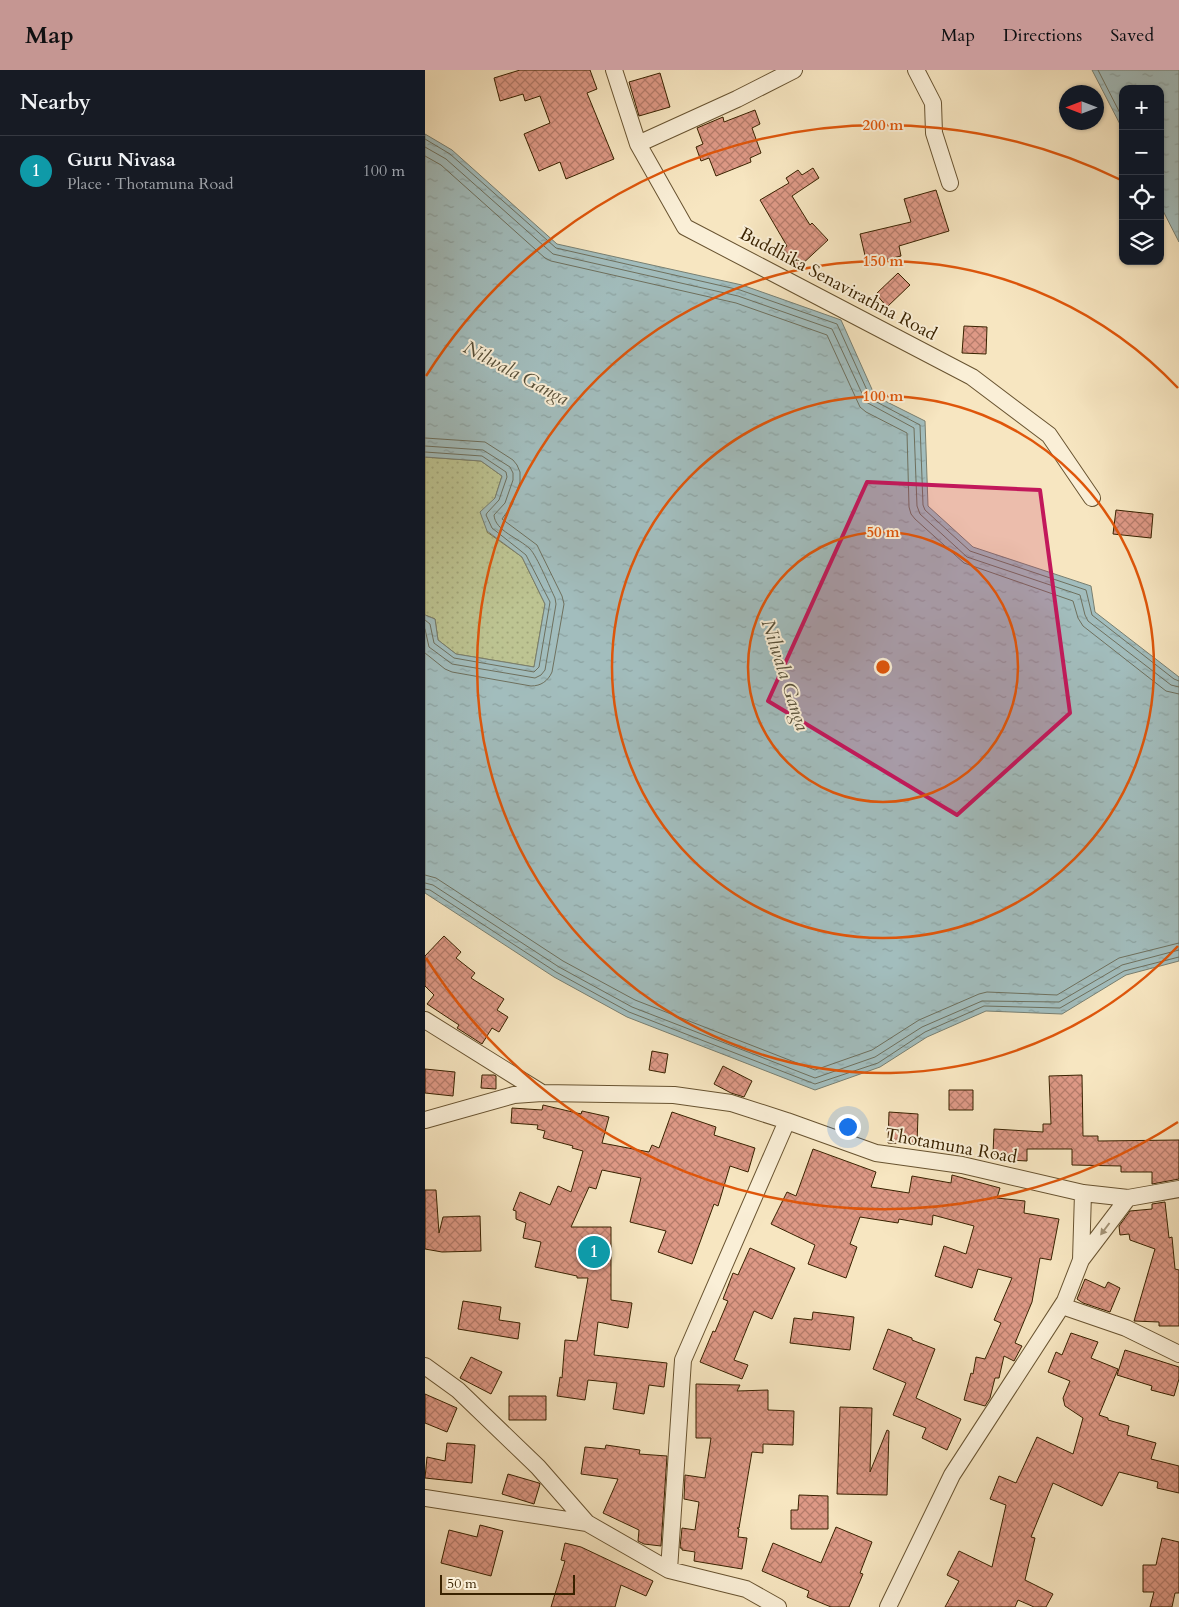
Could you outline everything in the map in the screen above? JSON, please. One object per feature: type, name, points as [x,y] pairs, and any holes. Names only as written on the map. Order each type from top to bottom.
[{"type":"street","name":"Buddhika Senavirathna Road","points":[[614,70],[638,144],[685,227],[972,377],[1049,435],[1091,498]]},
{"type":"street","points":[[638,144],[737,100],[794,70]]},
{"type":"street","points":[[916,70],[933,103],[934,133],[950,183]]},
{"type":"street","points":[[425,1020],[542,1093]]},
{"type":"street","name":"Thotamuna Road","points":[[425,1120],[514,1095],[542,1093],[674,1095],[731,1103],[876,1153],[962,1165],[1083,1193],[1128,1198],[1179,1189]]},
{"type":"street","points":[[669,1570],[683,1360],[787,1121]]},
{"type":"street","points":[[1081,1260],[1083,1193]]},
{"type":"street","points":[[889,1607],[952,1475],[1065,1301],[1081,1260],[1128,1198]]},
{"type":"street","points":[[1062,1306],[1126,1328],[1179,1354]]},
{"type":"street","points":[[425,1366],[458,1390],[538,1467],[587,1523],[669,1570],[746,1589],[778,1607]]},
{"type":"street","points":[[425,1498],[587,1523]]},
{"type":"highlighted area","points":[[867,482],[1040,490],[1070,713],[957,815],[768,701]]},
{"type":"green space","points":[[425,457],[481,461],[502,476],[487,532],[522,557],[545,604],[534,667],[456,654],[438,640],[435,619],[425,615]]},
{"type":"water","points":[[1092,70],[1179,70],[1179,242],[1164,213],[1164,85],[1119,85],[1119,122],[1104,93],[1104,85],[1100,85]]},
{"type":"water","name":"Nilwala Ganga","points":[[425,134],[452,150],[557,244],[742,285],[841,320],[875,396],[925,421],[928,506],[973,547],[1091,586],[1095,612],[1179,677],[1179,961],[1126,975],[1062,1014],[986,1011],[927,1037],[880,1067],[815,1090],[627,1017],[554,977],[425,893],[425,615],[435,619],[438,640],[456,654],[534,667],[545,604],[522,557],[487,531],[480,512],[495,498],[502,476],[481,461],[425,457]]},
{"type":"building","points":[[520,70],[590,70],[597,89],[587,93],[614,159],[566,179],[560,162],[539,171],[524,134],[550,123],[540,96],[525,101],[523,94],[500,101],[494,78]]},
{"type":"building","points":[[660,73],[670,107],[639,116],[629,82]]},
{"type":"building","points":[[755,110],[760,124],[752,128],[761,153],[750,158],[751,162],[716,176],[709,158],[701,161],[696,147],[703,144],[697,128],[723,117],[724,122]]},
{"type":"building","points":[[813,168],[819,178],[792,196],[810,225],[812,223],[828,240],[799,267],[783,249],[787,246],[760,200],[789,183],[786,178],[798,170],[802,175]]},
{"type":"building","points":[[936,190],[949,231],[899,246],[901,256],[867,264],[860,234],[911,222],[904,199]]},
{"type":"building","points":[[898,273],[910,285],[887,307],[876,294]]},
{"type":"building","points":[[964,326],[987,327],[986,354],[962,353]]},
{"type":"building","points":[[1116,510],[1153,514],[1151,538],[1113,534]]},
{"type":"building","points":[[444,936],[461,952],[456,958],[475,973],[471,978],[504,999],[497,1010],[508,1017],[499,1032],[492,1028],[482,1044],[457,1028],[459,1025],[427,1004],[434,995],[425,986],[425,956]]},
{"type":"building","points":[[652,1051],[668,1054],[665,1073],[649,1070]]},
{"type":"building","points":[[723,1066],[752,1081],[744,1097],[714,1084]]},
{"type":"building","points":[[425,1069],[455,1072],[453,1096],[425,1093]]},
{"type":"building","points":[[482,1075],[496,1076],[496,1089],[481,1088]]},
{"type":"building","points":[[1082,1075],[1083,1136],[1098,1136],[1098,1141],[1179,1140],[1179,1179],[1152,1184],[1152,1172],[1121,1172],[1121,1166],[1072,1165],[1072,1149],[1027,1149],[1027,1161],[1009,1160],[1009,1155],[993,1154],[994,1129],[1043,1132],[1043,1124],[1051,1124],[1049,1076]]},
{"type":"building","points":[[949,1090],[973,1090],[973,1110],[949,1110]]},
{"type":"building","points":[[543,1105],[581,1114],[582,1111],[609,1117],[602,1143],[649,1152],[652,1145],[659,1148],[672,1112],[716,1127],[714,1135],[755,1148],[748,1172],[730,1166],[718,1206],[714,1204],[692,1264],[658,1252],[666,1231],[630,1222],[641,1178],[602,1170],[596,1189],[589,1187],[571,1227],[611,1227],[611,1300],[632,1303],[628,1328],[598,1322],[594,1355],[667,1363],[664,1387],[649,1385],[644,1414],[613,1409],[617,1383],[588,1380],[585,1400],[557,1396],[560,1377],[562,1378],[565,1340],[577,1341],[588,1278],[577,1278],[577,1276],[535,1267],[541,1242],[523,1238],[526,1223],[516,1219],[516,1211],[513,1210],[520,1192],[550,1205],[558,1186],[571,1192],[583,1151],[572,1148],[573,1146],[543,1138],[545,1131],[537,1129],[538,1125],[511,1123],[512,1108],[542,1110]]},
{"type":"building","points":[[889,1112],[918,1114],[917,1144],[888,1143]]},
{"type":"building","points":[[813,1149],[876,1172],[871,1187],[909,1193],[912,1176],[951,1183],[952,1175],[1000,1188],[997,1198],[1025,1201],[1024,1213],[1059,1219],[1051,1260],[1040,1258],[1032,1302],[1015,1343],[1022,1346],[1014,1361],[1004,1356],[999,1378],[995,1378],[990,1398],[985,1406],[964,1400],[971,1373],[973,1374],[976,1357],[985,1359],[1001,1323],[994,1320],[1012,1278],[978,1269],[972,1288],[935,1276],[944,1246],[966,1254],[974,1226],[933,1215],[932,1225],[899,1219],[898,1223],[860,1217],[850,1244],[857,1247],[846,1278],[808,1264],[815,1245],[771,1224],[787,1192],[796,1196]]},
{"type":"building","points":[[425,1190],[436,1190],[439,1233],[443,1217],[480,1216],[481,1251],[442,1252],[425,1249]]},
{"type":"building","points":[[1165,1202],[1169,1238],[1172,1237],[1175,1269],[1179,1270],[1179,1326],[1159,1326],[1159,1322],[1134,1321],[1155,1249],[1130,1240],[1129,1234],[1120,1235],[1119,1226],[1130,1211],[1152,1209],[1152,1204]]},
{"type":"building","points":[[750,1248],[795,1268],[772,1319],[754,1311],[734,1360],[748,1365],[742,1379],[700,1362],[728,1301],[723,1299],[733,1273],[738,1275]]},
{"type":"building","points":[[1085,1279],[1105,1288],[1108,1282],[1120,1288],[1110,1312],[1083,1303],[1077,1299]]},
{"type":"building","points":[[463,1301],[501,1307],[499,1320],[520,1323],[518,1339],[458,1329]]},
{"type":"building","points":[[813,1312],[854,1317],[850,1350],[790,1343],[794,1318],[812,1320]]},
{"type":"building","points":[[888,1329],[935,1349],[916,1398],[961,1419],[947,1450],[922,1438],[926,1428],[893,1415],[906,1383],[873,1369]]},
{"type":"building","points":[[1071,1333],[1098,1342],[1091,1358],[1118,1369],[1099,1415],[1108,1418],[1108,1420],[1129,1426],[1127,1435],[1156,1443],[1151,1459],[1179,1466],[1179,1493],[1157,1488],[1158,1482],[1119,1472],[1102,1506],[1053,1483],[1031,1537],[1035,1538],[1025,1580],[1053,1594],[1046,1607],[1034,1607],[1018,1600],[1015,1607],[945,1607],[959,1581],[947,1575],[959,1551],[992,1567],[1006,1505],[990,1499],[999,1476],[1016,1483],[1037,1437],[1073,1454],[1083,1418],[1065,1406],[1063,1398],[1070,1381],[1048,1372],[1056,1352],[1062,1355]]},
{"type":"building","points":[[1125,1350],[1179,1367],[1179,1379],[1174,1396],[1151,1390],[1152,1386],[1117,1375]]},
{"type":"building","points":[[471,1357],[502,1372],[491,1394],[460,1378]]},
{"type":"building","points":[[696,1384],[740,1385],[737,1391],[768,1390],[768,1410],[794,1411],[793,1445],[763,1444],[763,1453],[752,1452],[739,1528],[737,1528],[739,1529],[738,1537],[747,1538],[742,1569],[694,1561],[695,1552],[680,1548],[682,1528],[695,1530],[699,1502],[684,1499],[685,1475],[705,1478],[711,1438],[696,1438]]},
{"type":"building","points":[[425,1394],[457,1408],[447,1432],[425,1423]]},
{"type":"building","points":[[509,1396],[546,1396],[546,1420],[509,1420]]},
{"type":"building","points":[[840,1407],[872,1408],[870,1472],[887,1430],[889,1431],[887,1495],[837,1494]]},
{"type":"building","points":[[447,1443],[475,1445],[472,1483],[425,1478],[427,1457],[445,1461]]},
{"type":"building","points":[[606,1445],[640,1450],[639,1454],[667,1456],[661,1546],[644,1544],[638,1541],[639,1530],[603,1513],[618,1479],[581,1474],[585,1447],[605,1449]]},
{"type":"building","points":[[508,1474],[540,1484],[534,1504],[502,1494]]},
{"type":"building","points":[[799,1495],[828,1496],[828,1529],[791,1529],[791,1510],[798,1510]]},
{"type":"building","points":[[480,1525],[503,1531],[491,1576],[441,1563],[449,1530],[477,1537]]},
{"type":"building","points":[[836,1527],[872,1542],[860,1573],[863,1574],[849,1607],[831,1607],[807,1597],[809,1591],[762,1571],[773,1543],[821,1563]]},
{"type":"building","points":[[1162,1538],[1179,1542],[1179,1593],[1175,1593],[1172,1607],[1150,1607],[1154,1592],[1143,1592],[1143,1565],[1156,1565]]},
{"type":"building","points":[[565,1543],[581,1547],[653,1581],[646,1596],[621,1585],[615,1607],[551,1607],[565,1561],[561,1560]]},
{"type":"place","name":"Guru Nivasa","points":[[594,1252]]}]
